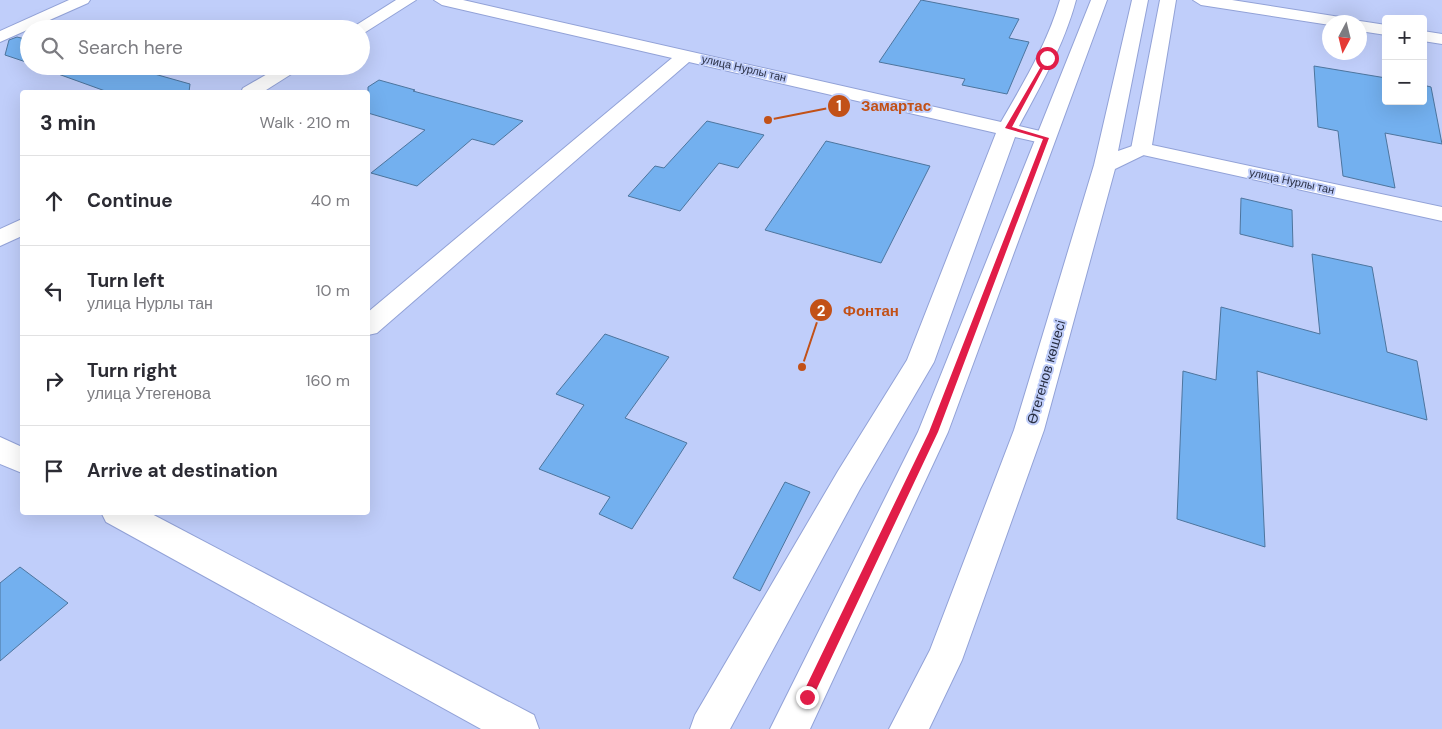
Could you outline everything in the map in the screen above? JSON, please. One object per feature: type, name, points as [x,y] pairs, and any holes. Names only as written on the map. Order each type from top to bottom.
[{"type":"street","points":[[36,20],[82,0]]},
{"type":"street","points":[[370,22],[408,0]]},
{"type":"street","name":"улица Нурлы тан","points":[[442,0],[1046,138]]},
{"type":"street","points":[[709,729],[849,480],[920,362],[1008,128],[1047,58],[1060,29],[1068,0]]},
{"type":"street","points":[[789,729],[807,697],[933,432],[1099,0]]},
{"type":"street","name":"Өтегенов көшесі","points":[[908,729],[944,660],[1029,430],[1105,164],[1140,0]]},
{"type":"street","points":[[1105,164],[1141,149],[1168,0]]},
{"type":"street","points":[[1202,0],[1322,19]]},
{"type":"street","points":[[0,36],[20,27]]},
{"type":"street","points":[[1367,27],[1382,29]]},
{"type":"street","points":[[1427,37],[1442,39]]},
{"type":"street","points":[[370,324],[686,55]]},
{"type":"street","points":[[253,90],[279,75]]},
{"type":"street","name":"улица Нурлы тан","points":[[1141,149],[1442,214]]},
{"type":"street","points":[[0,239],[20,227]]},
{"type":"street","points":[[0,449],[20,460]]},
{"type":"street","points":[[134,516],[520,729]]},
{"type":"building","points":[[921,0],[1019,19],[1009,38],[1029,42],[1007,94],[962,85],[965,79],[879,62]]},
{"type":"building","points":[[20,38],[20,60],[5,55],[9,40]]},
{"type":"building","points":[[1314,66],[1382,77],[1382,105],[1427,105],[1427,86],[1431,87],[1442,144],[1385,133],[1395,188],[1343,176],[1338,131],[1318,127]]},
{"type":"building","points":[[61,75],[158,75],[190,84],[189,90],[102,90]]},
{"type":"building","points":[[379,80],[523,121],[494,145],[472,139],[417,186],[371,173],[425,130],[370,114],[370,90],[368,90],[368,87]]},
{"type":"building","points":[[707,121],[764,135],[738,168],[719,163],[680,211],[628,196],[655,166],[664,168]]},
{"type":"building","points":[[826,141],[930,166],[881,263],[765,230]]},
{"type":"building","points":[[1241,198],[1292,210],[1293,247],[1240,234]]},
{"type":"building","points":[[1312,254],[1372,267],[1387,352],[1417,361],[1427,420],[1257,371],[1265,547],[1177,519],[1183,371],[1216,380],[1221,307],[1320,334]]},
{"type":"building","points":[[605,334],[669,357],[625,418],[687,443],[632,529],[599,514],[610,497],[539,469],[584,405],[556,394]]},
{"type":"building","points":[[785,482],[810,492],[760,591],[733,578]]},
{"type":"building","points":[[20,567],[68,603],[0,661],[0,583]]},
{"type":"place","name":"Замартас","points":[[768,120]]},
{"type":"place","name":"Фонтан","points":[[802,367]]},
{"type":"route","points":[[807,697],[933,432],[1046,138],[1008,128],[1047,58]]}]
